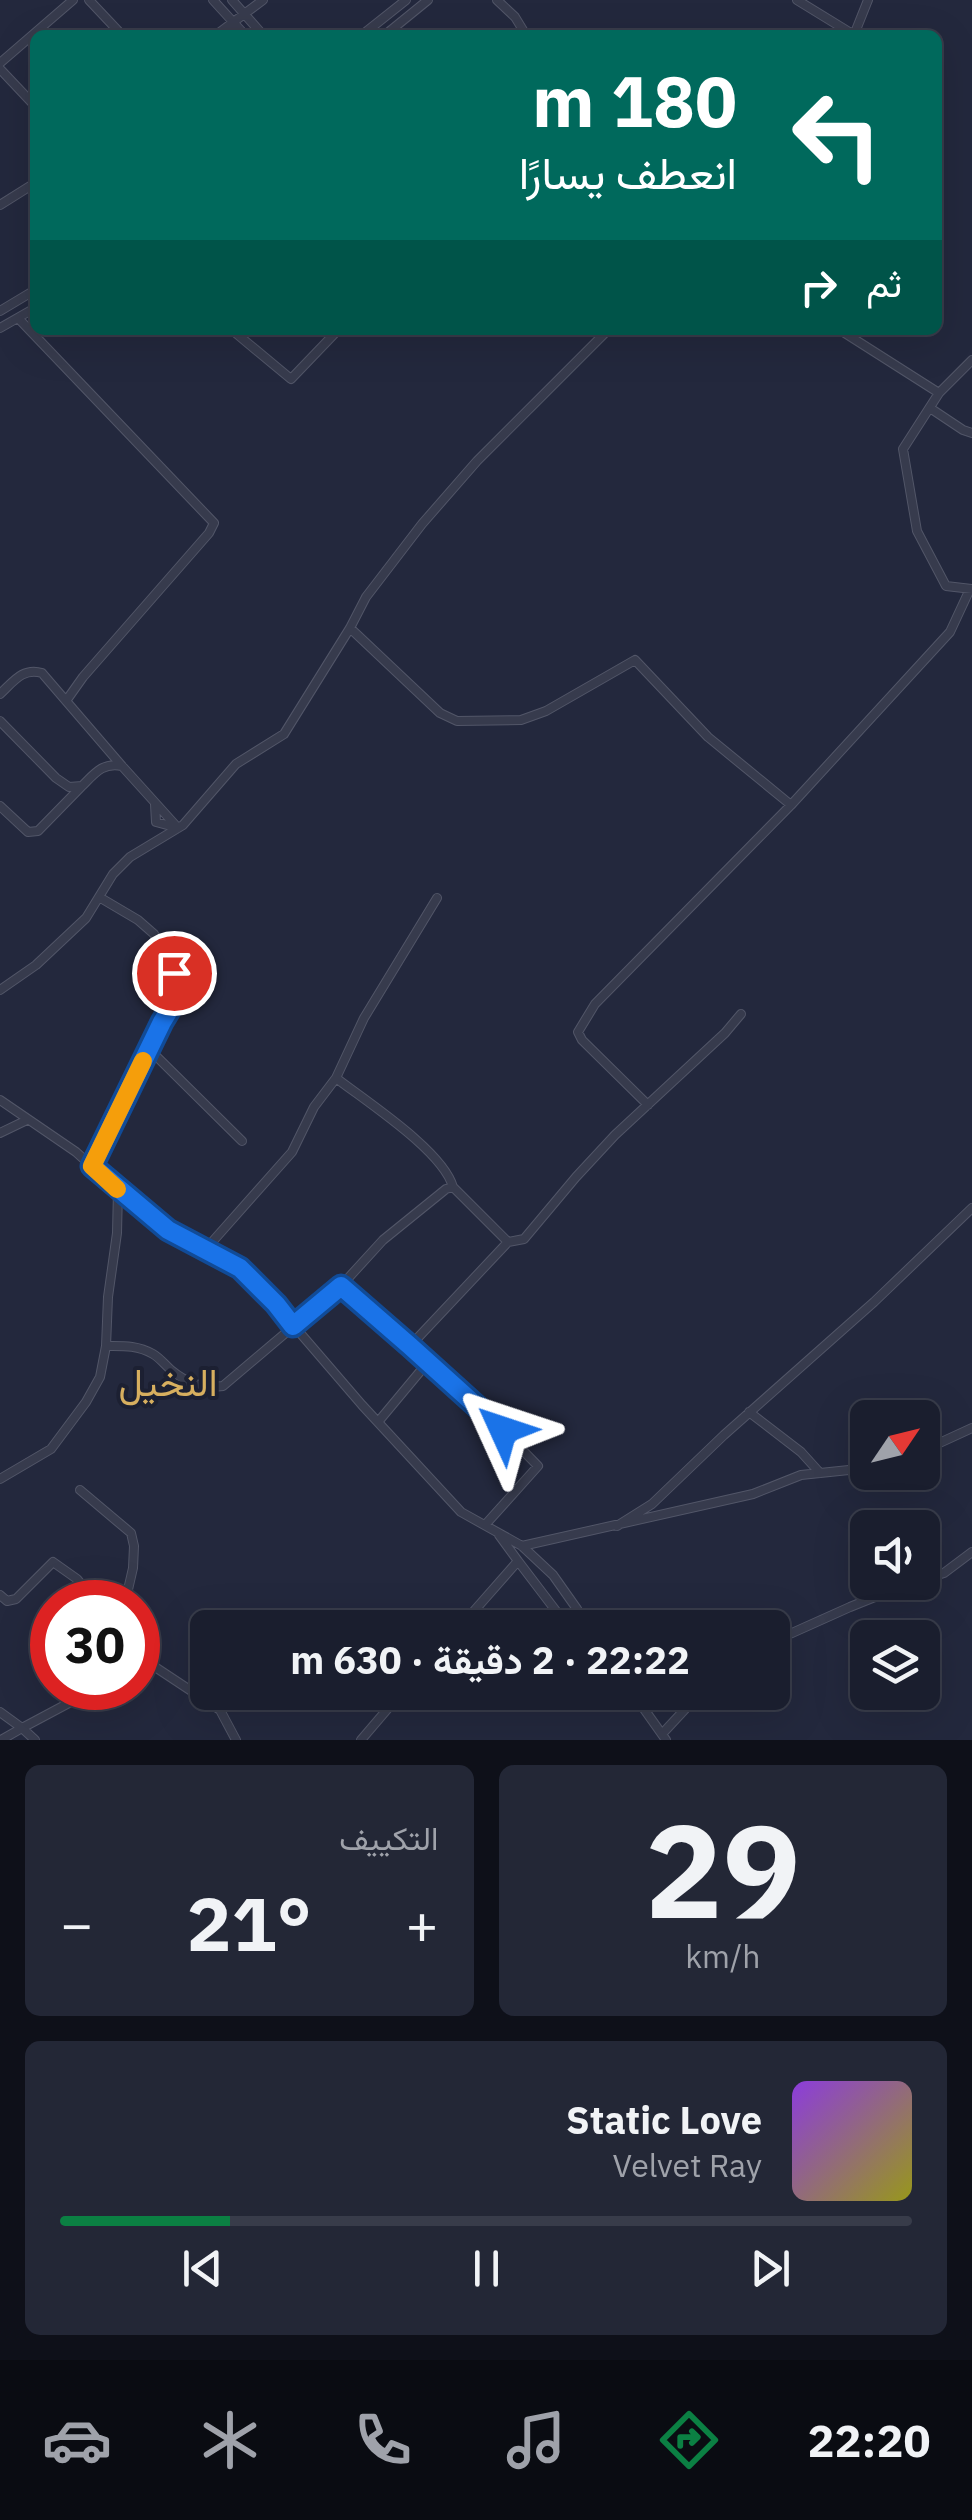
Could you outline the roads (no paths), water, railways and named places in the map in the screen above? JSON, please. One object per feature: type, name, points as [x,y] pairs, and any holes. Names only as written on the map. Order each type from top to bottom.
[{"type":"street","points":[[40,30],[73,0]]},
{"type":"street","points":[[89,0],[117,30]]},
{"type":"street","points":[[213,0],[240,30]]},
{"type":"street","points":[[232,0],[258,30]]},
{"type":"street","points":[[223,30],[263,0]]},
{"type":"street","points":[[369,30],[406,0]]},
{"type":"street","points":[[392,30],[428,0]]},
{"type":"street","points":[[497,0],[523,30]]},
{"type":"street","points":[[798,0],[846,30]]},
{"type":"street","points":[[856,30],[868,0]]},
{"type":"street","points":[[379,22],[388,30]]},
{"type":"street","points":[[30,39],[0,66],[30,100]]},
{"type":"street","points":[[0,205],[30,186]]},
{"type":"street","points":[[0,311],[30,293]]},
{"type":"street","points":[[0,328],[30,311]]},
{"type":"street","points":[[18,318],[30,331]]},
{"type":"street","points":[[34,335],[214,523],[66,701]]},
{"type":"street","points":[[238,335],[292,380],[333,335]]},
{"type":"street","points":[[0,990],[36,965],[86,918],[113,874],[130,857],[178,828],[236,764],[284,734],[366,597],[422,524],[476,461],[603,335]]},
{"type":"street","points":[[848,335],[939,393]]},
{"type":"street","points":[[648,1105],[578,1032],[595,1004],[790,805],[950,632],[971,589],[946,586],[917,532],[903,449],[939,393],[972,360]]},
{"type":"street","points":[[930,408],[972,433]]},
{"type":"street","points":[[350,628],[440,713],[457,722],[521,720],[546,711],[634,660],[708,737],[790,805]]},
{"type":"street","points":[[0,694],[24,672],[42,673],[178,828]]},
{"type":"street","points":[[0,721],[56,778],[69,787],[82,786]]},
{"type":"street","points":[[0,806],[28,832],[38,831],[100,768],[122,766]]},
{"type":"street","points":[[92,1166],[176,999],[174,973],[154,934],[99,896]]},
{"type":"street","points":[[205,1250],[292,1152],[314,1106],[336,1078],[364,1018],[437,898]]},
{"type":"street","points":[[410,1346],[508,1242],[524,1239],[615,1135],[741,1014]]},
{"type":"street","points":[[148,1049],[242,1140]]},
{"type":"street","points":[[336,1078],[425,1147],[451,1179],[452,1187],[508,1242]]},
{"type":"street","points":[[0,1100],[76,1152],[168,1230],[240,1268],[461,1512],[522,1546],[553,1575],[579,1610]]},
{"type":"street","points":[[0,1133],[27,1120]]},
{"type":"street","points":[[106,1346],[134,1346],[156,1355],[190,1383],[208,1388],[223,1386],[341,1286],[383,1240],[452,1187]]},
{"type":"street","points":[[0,1479],[51,1449],[100,1377],[117,1233],[118,1190]]},
{"type":"street","points":[[617,1526],[652,1504],[972,1208]]},
{"type":"street","points":[[341,1286],[538,1466],[485,1525]]},
{"type":"street","points":[[378,1422],[428,1362]]},
{"type":"street","points":[[749,1412],[801,1452],[820,1473]]},
{"type":"street","points":[[940,1442],[972,1428]]},
{"type":"street","points":[[522,1546],[754,1494],[801,1475],[850,1470]]},
{"type":"street","points":[[80,1490],[131,1532],[134,1546],[130,1580]]},
{"type":"street","points":[[498,1532],[555,1610]]},
{"type":"street","points":[[940,1574],[972,1552]]},
{"type":"street","points":[[475,1610],[518,1561]]},
{"type":"street","points":[[35,1580],[53,1562],[78,1580]]},
{"type":"street","points":[[0,1595],[7,1601],[16,1599],[30,1585]]},
{"type":"street","points":[[790,1634],[867,1600]]},
{"type":"street","points":[[160,1675],[220,1710],[236,1740]]},
{"type":"street","points":[[1,1740],[56,1710]]},
{"type":"street","points":[[360,1740],[386,1710]]},
{"type":"street","points":[[644,1710],[664,1737],[686,1710]]},
{"type":"street","points":[[0,1712],[35,1740]]},
{"type":"district","name":"النخيل","points":[[168,1381]]}]
